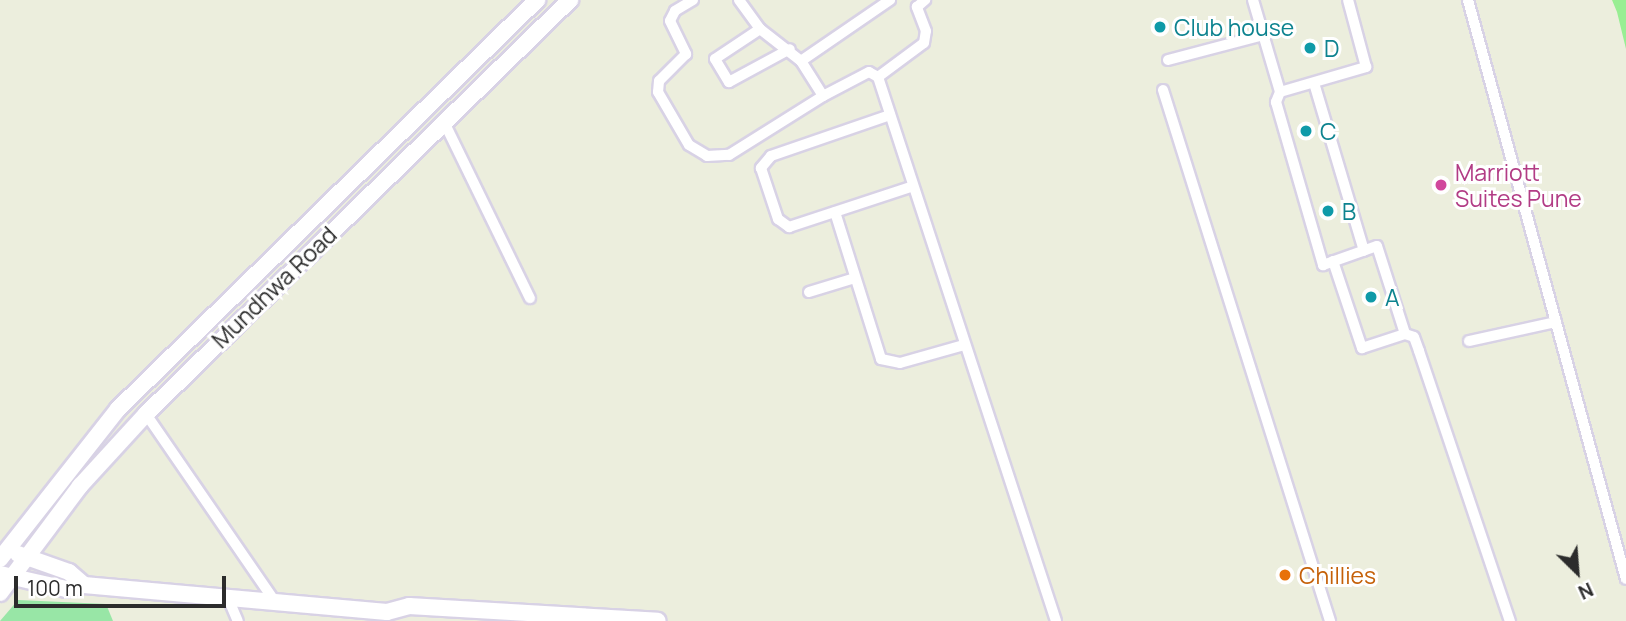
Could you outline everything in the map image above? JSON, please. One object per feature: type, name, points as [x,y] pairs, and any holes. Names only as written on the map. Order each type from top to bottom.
[{"type":"main road","name":"Mundhwa Road","points":[[2,551],[118,409],[537,0]]},
{"type":"main road","name":"Mundhwa Road","points":[[0,593],[6,575],[27,557],[80,486],[146,414],[444,122],[562,2]]},
{"type":"main road","points":[[225,305],[240,320]]},
{"type":"main road","points":[[2,551],[69,572],[85,585]]},
{"type":"main road","points":[[6,575],[65,589],[85,585],[275,602],[349,615],[394,617],[409,606],[658,621]]},
{"type":"street","points":[[694,0],[675,11],[670,21],[686,54],[659,81],[658,92],[689,145],[707,156],[729,155],[823,96],[869,72],[878,76],[911,187],[1056,621]]},
{"type":"street","points":[[739,0],[760,29],[801,61],[823,96]]},
{"type":"street","points":[[801,61],[890,0]]},
{"type":"street","points":[[878,76],[924,43],[926,31],[917,7],[925,0]]},
{"type":"street","points":[[1253,0],[1280,92],[1276,102],[1323,265],[1377,246],[1405,334]]},
{"type":"street","points":[[1280,92],[1366,66],[1348,0]]},
{"type":"street","points":[[1468,0],[1626,579]]},
{"type":"street","points":[[760,29],[715,59],[729,82],[789,49]]},
{"type":"street","points":[[1168,60],[1263,35]]},
{"type":"street","points":[[1314,83],[1364,251]]},
{"type":"street","points":[[1163,90],[1330,621]]},
{"type":"street","points":[[890,115],[764,160],[761,168],[782,225],[789,227],[911,187]]},
{"type":"street","points":[[444,122],[530,298]]},
{"type":"street","points":[[835,212],[877,352],[887,363],[964,345]]},
{"type":"street","points":[[1333,261],[1362,348],[1405,334],[1414,337],[1510,621]]},
{"type":"street","points":[[809,292],[855,278]]},
{"type":"street","points":[[1469,341],[1556,322]]},
{"type":"street","points":[[146,414],[275,602]]},
{"type":"street","points":[[228,598],[238,621]]},
{"type":"green space","points":[[1612,0],[1626,0],[1626,49],[1617,12]]},
{"type":"green space","points":[[18,600],[106,604],[113,621],[0,621]]},
{"type":"place","name":"Club house","points":[[1160,27]]},
{"type":"place","name":"D","points":[[1310,48]]},
{"type":"place","name":"C","points":[[1306,131]]},
{"type":"place","name":"Marriott Suites Pune","points":[[1441,185]]},
{"type":"place","name":"B","points":[[1328,211]]},
{"type":"place","name":"A","points":[[1371,297]]},
{"type":"place","name":"Chillies","points":[[1285,575]]}]
